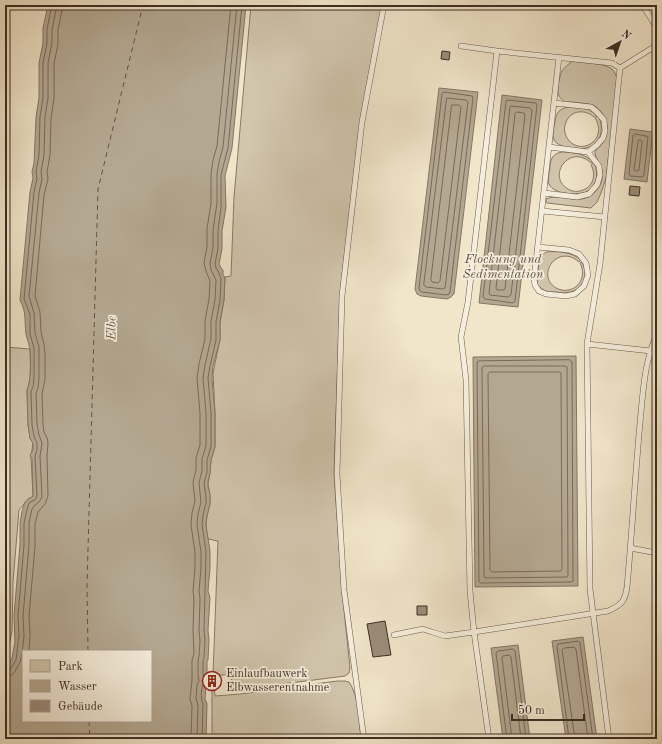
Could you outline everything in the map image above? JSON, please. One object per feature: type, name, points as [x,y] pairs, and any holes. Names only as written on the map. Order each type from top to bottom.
[{"type":"lane","points":[[364,739],[344,590],[337,466],[342,296],[362,122],[384,5]]},
{"type":"lane","points":[[645,9],[657,28]]},
{"type":"lane","points":[[620,68],[657,45]]},
{"type":"lane","points":[[461,46],[612,63],[620,68]]},
{"type":"lane","points":[[489,739],[474,632],[470,591],[466,380],[461,337],[468,302],[497,51]]},
{"type":"lane","points":[[538,247],[569,250],[579,254],[586,263],[588,275],[584,286],[575,294],[566,296],[546,294],[539,291],[535,286],[534,279],[559,57]]},
{"type":"lane","points":[[609,739],[590,589],[587,344],[600,264],[620,68]]},
{"type":"lane","points":[[549,147],[588,152],[603,138],[605,131],[604,120],[591,107],[554,103]]},
{"type":"lane","points":[[544,193],[576,197],[589,194],[597,186],[600,175],[598,166],[588,152]]},
{"type":"lane","points":[[542,211],[605,217]]},
{"type":"lane","points":[[394,635],[423,629],[445,636],[592,613],[617,607],[624,598],[627,587],[636,465],[646,370],[657,334]]},
{"type":"lane","points":[[587,344],[651,351]]},
{"type":"lane","points":[[630,548],[657,554]]},
{"type":"green space","points":[[251,5],[382,5],[360,121],[340,295],[334,473],[342,590],[350,668],[349,673],[345,676],[243,689],[226,675],[213,675],[218,541],[208,539],[206,520],[210,504],[208,484],[211,460],[215,447],[213,373],[220,340],[220,322],[224,300],[225,277],[231,276],[234,197]]},
{"type":"green space","points":[[573,61],[606,66],[613,70],[617,80],[606,178],[597,202],[591,208],[547,203],[546,201],[546,199],[552,197],[582,199],[588,197],[597,190],[603,175],[595,151],[603,143],[607,134],[607,123],[605,118],[593,105],[566,102],[561,99],[558,93],[561,73],[565,67]]},
{"type":"green space","points":[[568,107],[588,109],[597,115],[594,117],[587,113],[578,112],[568,118],[565,126],[566,136],[572,144],[578,146],[591,144],[595,139],[598,134],[598,126],[595,118],[598,116],[601,131],[598,140],[591,146],[582,149],[568,148],[556,143],[554,140],[553,131],[556,116],[560,110]]},
{"type":"green space","points":[[563,152],[583,155],[593,162],[591,163],[583,158],[575,157],[569,159],[563,164],[559,177],[562,183],[572,191],[581,191],[590,186],[594,176],[591,165],[594,163],[597,175],[595,183],[586,192],[571,194],[560,192],[555,190],[549,184],[548,177],[552,158],[555,154]]},
{"type":"green space","points":[[546,252],[565,253],[573,255],[581,260],[579,262],[571,257],[564,256],[557,258],[549,269],[548,276],[550,282],[556,288],[560,290],[572,289],[581,280],[582,267],[580,263],[582,262],[585,276],[579,288],[564,293],[551,292],[542,289],[537,284],[539,261],[541,256]]},
{"type":"green space","points":[[5,347],[30,349],[30,375],[27,390],[28,425],[30,438],[33,443],[31,457],[33,496],[28,499],[19,510],[13,582],[12,631],[5,661]]},
{"type":"green space","points":[[337,681],[349,682],[355,694],[361,739],[212,739],[212,686],[214,686],[215,696]]},
{"type":"water","name":"Elbe","points":[[48,5],[246,5],[232,148],[225,176],[226,207],[219,264],[225,277],[224,300],[220,322],[220,340],[213,366],[212,379],[215,413],[215,447],[211,460],[208,481],[210,504],[206,525],[210,551],[208,591],[210,598],[207,661],[207,676],[209,677],[209,680],[207,680],[209,681],[209,684],[206,686],[205,699],[207,704],[206,739],[5,739],[5,670],[12,658],[15,642],[14,616],[20,544],[20,523],[25,502],[33,496],[32,459],[30,456],[33,449],[33,443],[30,438],[28,425],[27,390],[31,364],[30,347],[26,334],[24,313],[20,300],[30,192],[33,178],[32,172],[34,163],[36,117],[39,98],[39,63],[43,43],[43,28]]},
{"type":"water","name":"Flockung und Sedimentation","points":[[439,88],[478,92],[454,294],[447,299],[421,296],[417,294],[415,289]]},
{"type":"water","name":"Flockung und Sedimentation","points":[[502,95],[542,100],[518,307],[479,303]]},
{"type":"water","points":[[630,129],[653,132],[647,182],[624,179]]},
{"type":"water","points":[[576,356],[578,586],[475,587],[473,357]]},
{"type":"water","points":[[583,637],[597,739],[566,739],[552,641]]},
{"type":"water","points":[[518,645],[530,739],[503,739],[491,648]]},
{"type":"building","points":[[442,51],[450,52],[449,60],[441,59]]},
{"type":"building","points":[[630,186],[640,187],[639,196],[629,195]]},
{"type":"building","points":[[417,606],[427,606],[427,615],[417,615]]},
{"type":"building","points":[[385,621],[391,655],[373,657],[367,624]]},
{"type":"ferry route","points":[[88,650],[87,585],[98,189],[143,5]]},
{"type":"ferry route","points":[[89,722],[90,739]]},
{"type":"place","name":"Einlaufbauwerk Elbwasserentnahme","points":[[212,681]]}]
